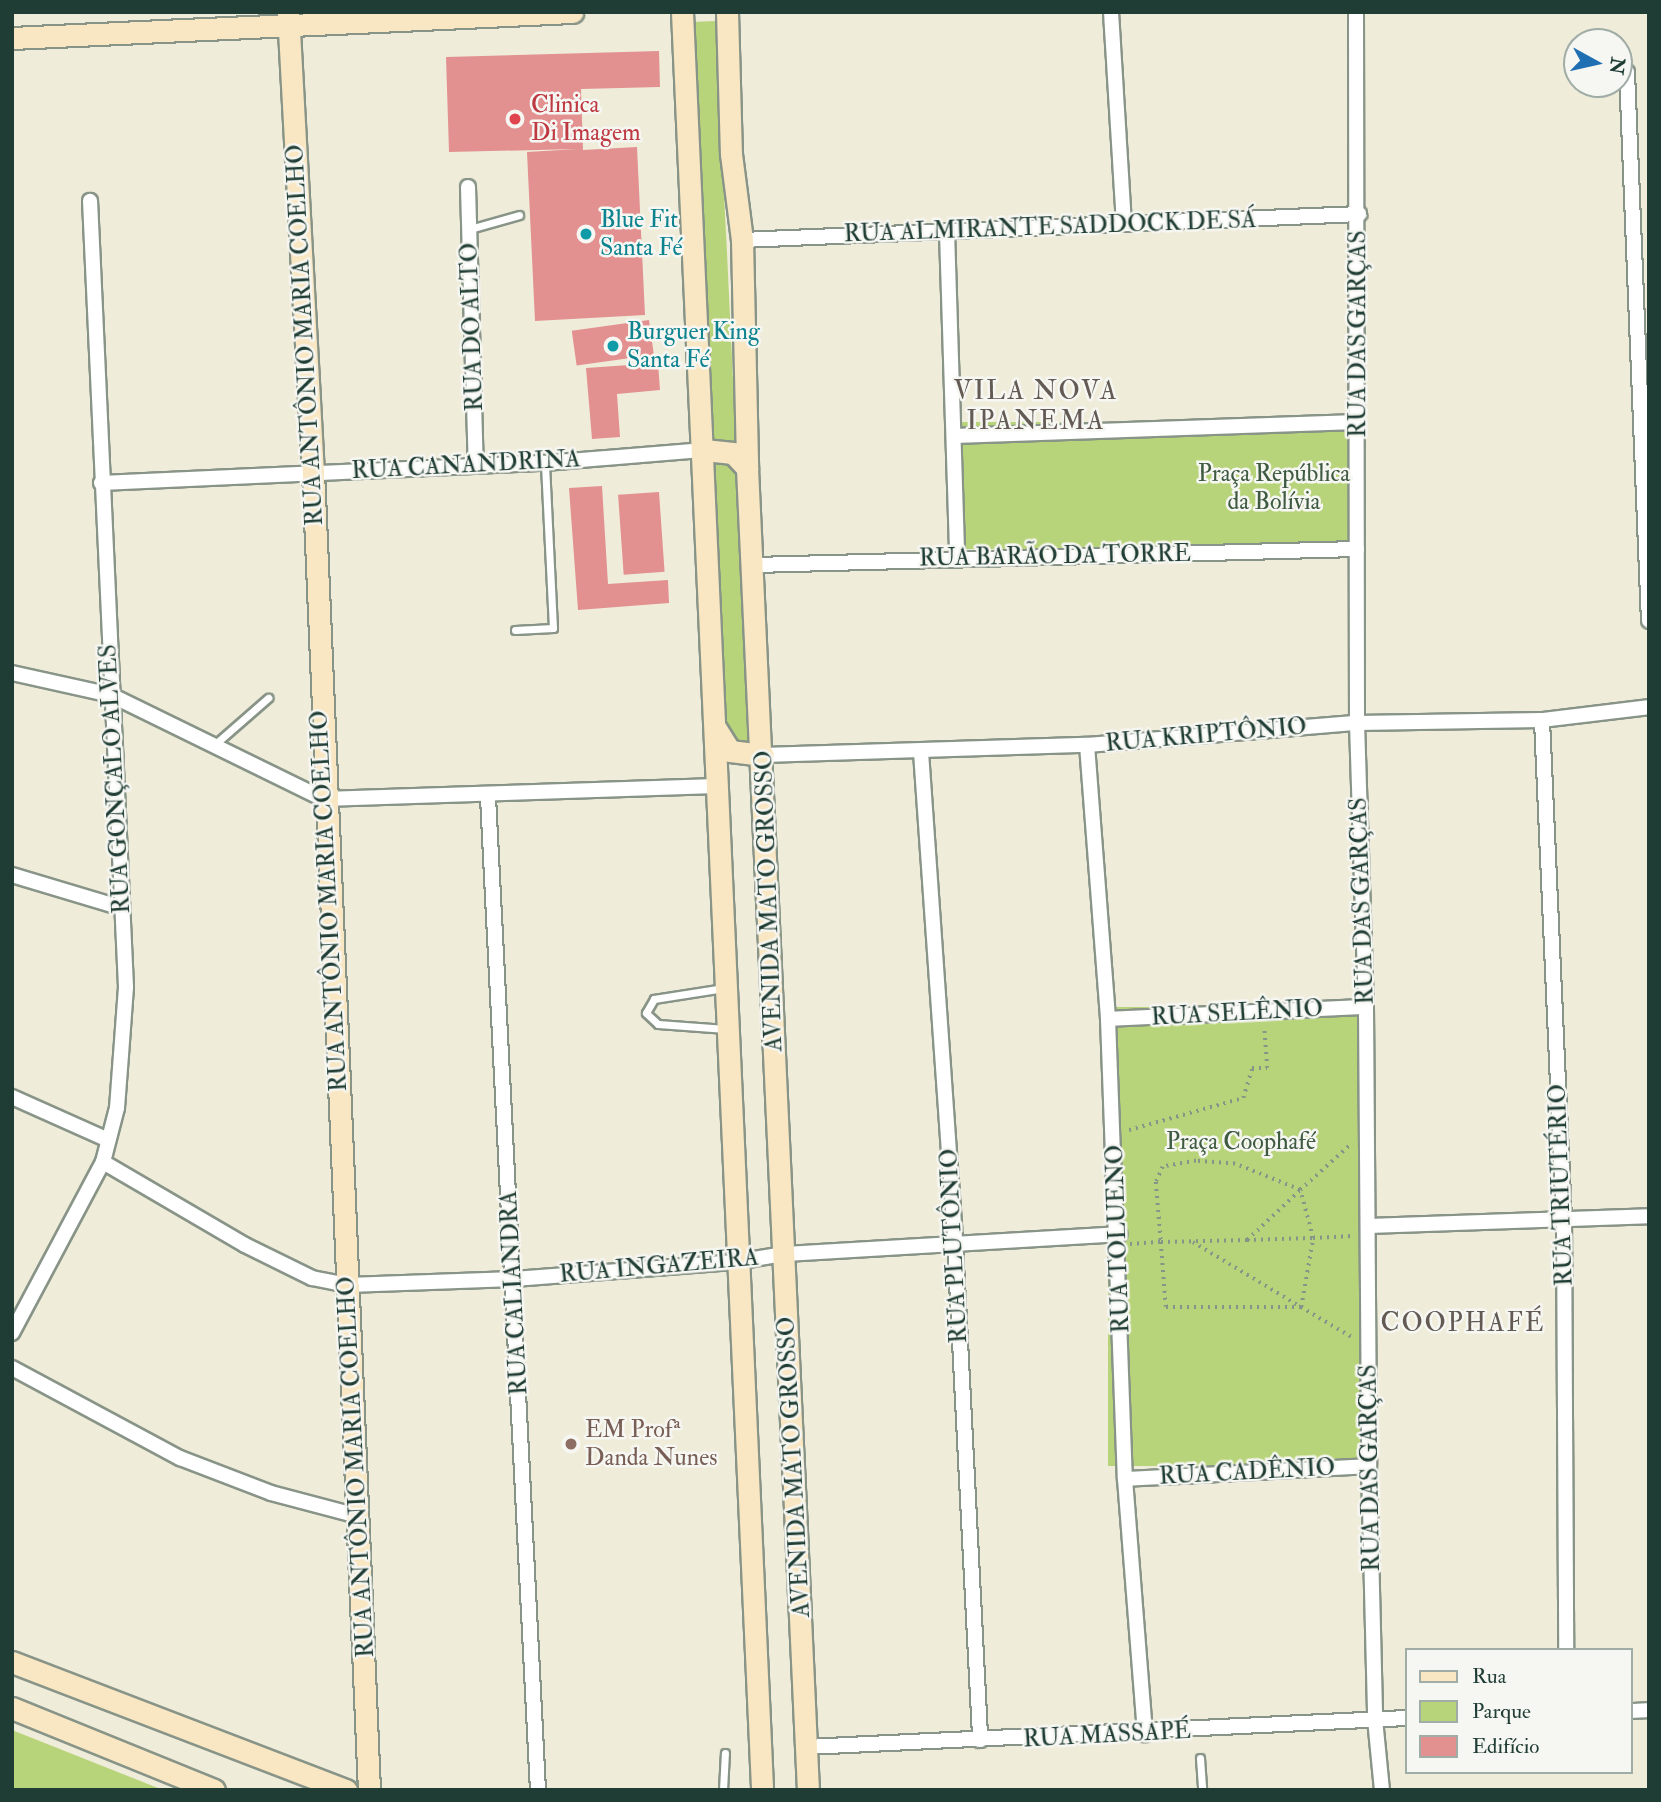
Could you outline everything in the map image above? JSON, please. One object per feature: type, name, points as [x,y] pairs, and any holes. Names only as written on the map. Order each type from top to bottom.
[{"type":"main road","points":[[12,38],[288,20],[572,12]]},
{"type":"main road","name":"AVENIDA MATO GROSSO","points":[[682,12],[704,450],[736,1262],[762,1790]]},
{"type":"main road","name":"AVENIDA MATO GROSSO","points":[[727,12],[731,154],[742,240],[747,468],[763,755],[808,1790]]},
{"type":"main road","name":"RUA ANTÔNIO MARIA COELHO","points":[[288,20],[313,471],[323,799],[348,1285],[369,1790]]},
{"type":"main road","points":[[704,450],[733,453],[747,468]]},
{"type":"main road","points":[[714,725],[730,751],[763,755]]},
{"type":"main road","points":[[12,1662],[346,1790]]},
{"type":"main road","points":[[12,1709],[214,1790]]},
{"type":"street","points":[[1111,12],[1124,224]]},
{"type":"street","name":"RUA DAS GARÇAS","points":[[1356,12],[1359,214],[1357,723],[1366,1007],[1369,1466],[1376,1719],[1382,1790]]},
{"type":"street","points":[[1629,98],[1642,323],[1649,621]]},
{"type":"street","name":"RUA DO ALTO","points":[[468,187],[476,466]]},
{"type":"street","name":"RUA GONÇALO ALVES","points":[[12,1333],[103,1161],[117,1108],[126,987],[90,201]]},
{"type":"street","name":"RUA ALMIRANTE SADDOCK DE SÁ","points":[[742,240],[1359,214]]},
{"type":"street","points":[[947,232],[957,558]]},
{"type":"street","points":[[954,436],[1357,422]]},
{"type":"street","name":"RUA CANANDRINA","points":[[101,483],[313,471],[545,463],[704,450]]},
{"type":"street","name":"RUA BARÃO DA TORRE","points":[[754,565],[1357,549]]},
{"type":"street","points":[[12,673],[111,695],[323,799],[488,797],[717,786]]},
{"type":"street","name":"RUA KRIPTÔNIO","points":[[763,755],[1087,745],[1357,723],[1542,720],[1649,707]]},
{"type":"street","name":"RUA TRIUTÉRIO","points":[[1542,720],[1564,1220],[1566,1648]]},
{"type":"street","name":"RUA TOLUENO","points":[[1087,745],[1108,1019],[1119,1239],[1125,1479],[1145,1734]]},
{"type":"street","name":"RUA PLUTÔNIO","points":[[921,752],[955,1242],[980,1740]]},
{"type":"street","name":"RUA CALIANDRA","points":[[488,797],[538,1790]]},
{"type":"street","points":[[12,875],[122,908]]},
{"type":"street","name":"RUA SELÊNIO","points":[[1108,1019],[1366,1007]]},
{"type":"street","points":[[12,1097],[108,1140]]},
{"type":"street","name":"RUA INGAZEIRA","points":[[103,1161],[245,1245],[312,1278],[348,1285],[514,1279],[736,1262],[784,1254],[955,1242],[1119,1239]]},
{"type":"street","points":[[1368,1231],[1649,1216]]},
{"type":"street","points":[[12,1368],[180,1458],[271,1493],[358,1516]]},
{"type":"street","name":"RUA CADÊNIO","points":[[1125,1479],[1369,1466]]},
{"type":"street","name":"RUA MASSAPÉ","points":[[807,1747],[1145,1734],[1406,1718]]},
{"type":"lane","points":[[469,230],[519,215]]},
{"type":"lane","points":[[515,630],[553,628],[545,463]]},
{"type":"lane","points":[[213,745],[268,698]]},
{"type":"lane","points":[[725,988],[654,999],[646,1013],[658,1024],[726,1029]]},
{"type":"lane","points":[[723,1790],[725,1753]]},
{"type":"lane","points":[[1200,1758],[1202,1790]]},
{"type":"path","points":[[1114,1137],[1147,1122],[1243,1098],[1252,1068],[1267,1068],[1262,1012]]},
{"type":"path","points":[[1247,1240],[1367,1129]]},
{"type":"path","points":[[1300,1190],[1235,1164],[1196,1161],[1163,1167],[1156,1182],[1166,1307],[1301,1307]]},
{"type":"path","points":[[1300,1190],[1313,1238],[1301,1307]]},
{"type":"path","points":[[1119,1239],[1161,1242],[1313,1238],[1368,1231]]},
{"type":"path","points":[[1192,1241],[1368,1347]]},
{"type":"green space","points":[[715,21],[751,760],[722,760],[691,22]]},
{"type":"green space","name":"Praça República da Bolívia","points":[[954,422],[1357,422],[1357,549],[954,549]]},
{"type":"green space","name":"Praça Coophafé","points":[[1108,1007],[1366,1007],[1366,1466],[1108,1466]]},
{"type":"green space","points":[[12,1730],[163,1790],[12,1790]]},
{"type":"building","points":[[659,51],[660,87],[581,89],[583,150],[637,147],[645,315],[535,321],[527,152],[578,149],[449,152],[446,57]]},
{"type":"building","name":"Burguer King Santa Fé","points":[[649,320],[654,355],[577,366],[572,331]]},
{"type":"building","points":[[658,363],[660,390],[617,394],[620,437],[592,439],[586,368]]},
{"type":"building","points":[[602,486],[608,584],[668,580],[669,603],[578,610],[569,488]]},
{"type":"building","points":[[659,492],[665,572],[624,575],[618,495]]},
{"type":"place","name":"Clinica Di Imagem","points":[[515,119]]},
{"type":"place","name":"Blue Fit Santa Fé","points":[[586,234]]},
{"type":"place","name":"Burguer King Santa Fé","points":[[613,346]]},
{"type":"place","name":"EM Profª Danda Nunes","points":[[571,1444]]},
{"type":"district","name":"VILA NOVA IPANEMA","points":[[1036,407]]},
{"type":"district","name":"COOPHAFÉ","points":[[1463,1324]]}]
